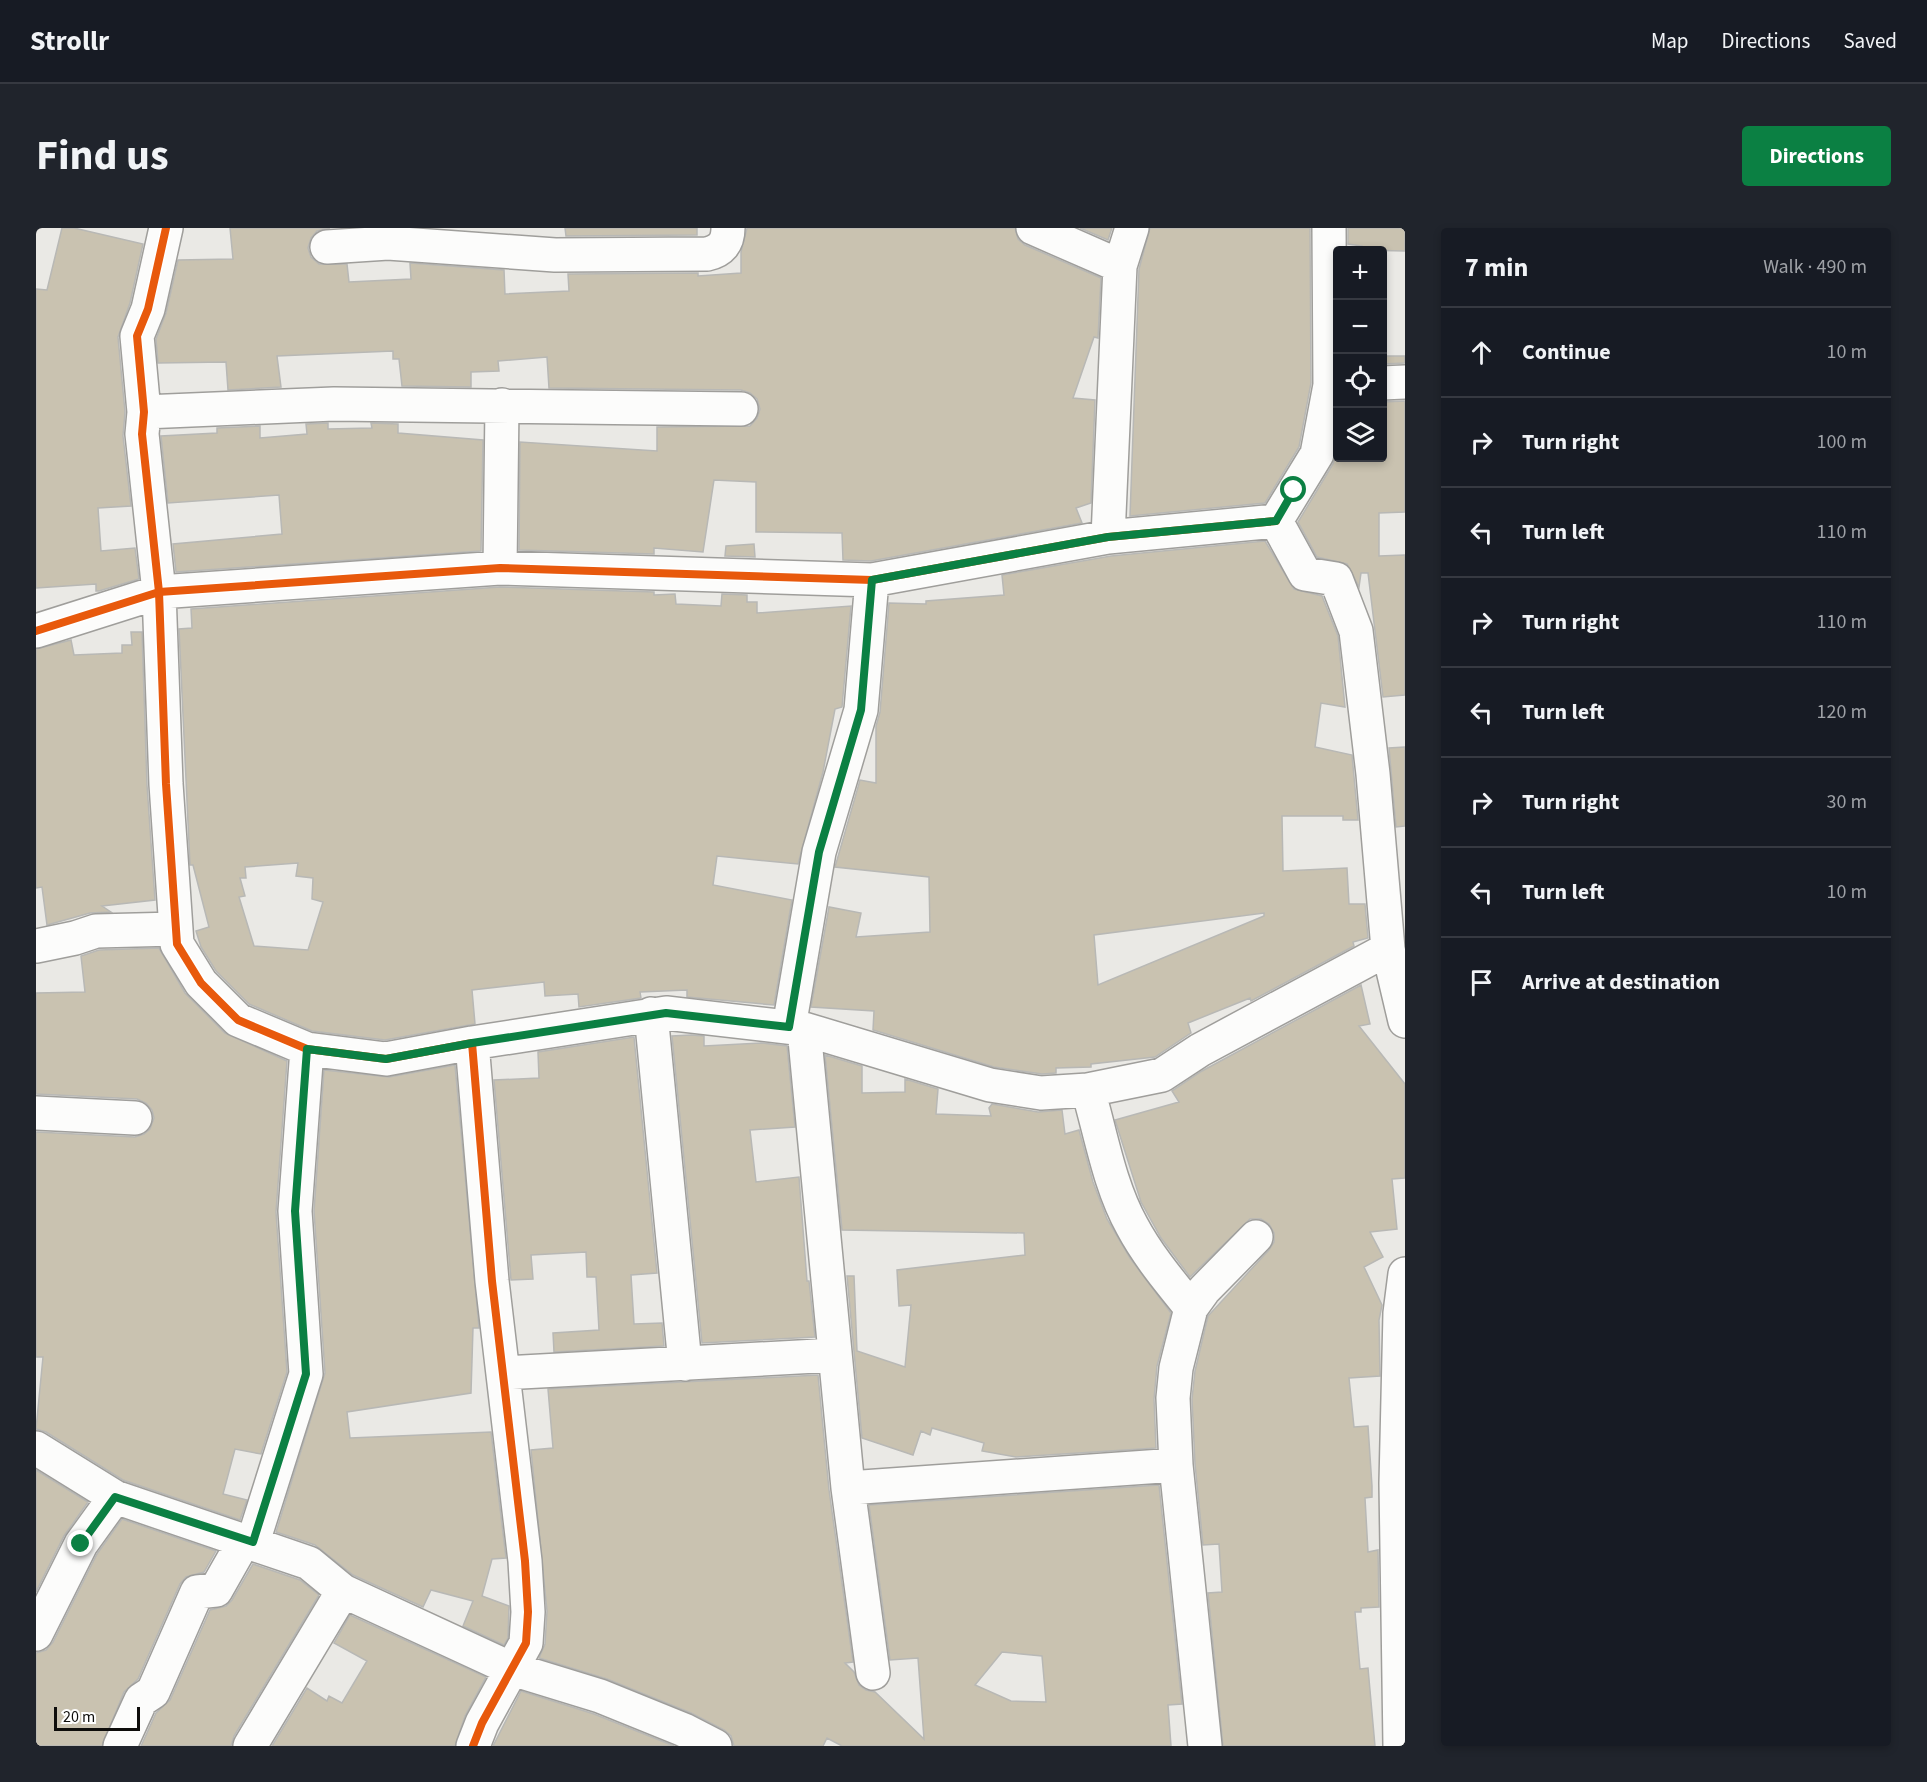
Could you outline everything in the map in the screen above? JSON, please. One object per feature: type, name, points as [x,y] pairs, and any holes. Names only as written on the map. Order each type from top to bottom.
[{"type":"street","points":[[166,228],[148,309],[137,336],[144,412],[142,434],[159,592],[166,784],[177,944],[201,983],[238,1020],[307,1049],[386,1059],[472,1043],[666,1013],[796,1028],[990,1085],[1041,1092],[1088,1090],[1162,1075],[1200,1050],[1388,949]]},
{"type":"street","points":[[327,247],[388,243],[553,241],[707,254],[718,251],[724,245],[728,228]]},
{"type":"street","points":[[1033,228],[1120,266]]},
{"type":"street","points":[[1108,537],[1120,266],[1132,228]]},
{"type":"street","points":[[1329,228],[1333,354]]},
{"type":"street","points":[[1387,383],[1405,382]]},
{"type":"street","points":[[1276,521],[1317,454],[1333,389]]},
{"type":"street","points":[[144,412],[334,404],[741,409]]},
{"type":"street","points":[[500,568],[502,405]]},
{"type":"street","points":[[36,631],[159,592],[500,568],[872,580],[1108,537],[1276,521]]},
{"type":"street","points":[[1276,521],[1305,574],[1336,579],[1356,631],[1373,774],[1388,949],[1405,1021]]},
{"type":"street","points":[[872,580],[861,710],[819,852],[796,1028],[835,1355],[848,1488],[873,1673]]},
{"type":"street","points":[[36,946],[75,939],[96,931],[176,929]]},
{"type":"street","points":[[651,1014],[685,1364]]},
{"type":"street","points":[[472,1043],[492,1281],[525,1561],[528,1612],[526,1643],[482,1723],[473,1746]]},
{"type":"street","points":[[120,1746],[141,1700],[153,1692],[197,1592],[216,1590],[249,1541],[306,1374],[295,1211],[307,1049]]},
{"type":"street","points":[[1088,1090],[1116,1187],[1131,1224],[1155,1264],[1191,1308]]},
{"type":"street","points":[[36,1113],[135,1118]]},
{"type":"street","points":[[1205,1746],[1176,1465],[1173,1398],[1176,1368],[1191,1308],[1204,1290],[1256,1237]]},
{"type":"street","points":[[1400,1746],[1396,1483],[1400,1312],[1405,1274]]},
{"type":"street","points":[[504,1373],[835,1355]]},
{"type":"street","points":[[36,1448],[115,1497],[309,1563],[343,1591],[512,1669],[600,1696],[684,1730],[715,1746]]},
{"type":"street","points":[[848,1488],[1176,1465]]},
{"type":"street","points":[[36,1634],[81,1544],[115,1497]]},
{"type":"street","points":[[250,1746],[343,1591]]},
{"type":"building","points":[[62,228],[74,228],[143,244],[130,303],[118,337],[125,412],[123,436],[131,506],[98,508],[101,551],[135,548],[139,579],[99,591],[96,591],[96,584],[36,588],[36,289],[47,290]]},
{"type":"building","points":[[230,228],[330,228],[317,231],[311,238],[308,248],[311,257],[319,264],[347,264],[349,282],[411,279],[410,263],[504,270],[505,294],[569,291],[568,274],[698,273],[698,276],[741,273],[741,252],[747,228],[1015,228],[1018,239],[1025,245],[1101,278],[1098,338],[1094,337],[1073,398],[1095,400],[1091,503],[1076,508],[1082,523],[871,561],[843,560],[842,533],[756,532],[756,482],[714,480],[703,552],[654,548],[654,554],[519,550],[520,442],[657,451],[657,427],[750,426],[757,418],[760,409],[757,399],[741,390],[549,388],[547,357],[498,361],[499,371],[471,372],[471,387],[402,386],[399,359],[393,359],[393,351],[277,356],[281,387],[228,390],[226,362],[158,363],[156,339],[166,313],[178,260],[233,259]]},
{"type":"building","points":[[565,228],[697,228],[697,235],[566,236]]},
{"type":"building","points":[[1080,228],[1112,228],[1108,240]]},
{"type":"building","points":[[1150,228],[1310,228],[1311,383],[1299,447],[1265,503],[1130,516],[1139,269]]},
{"type":"building","points":[[1348,228],[1405,228],[1405,251],[1387,251],[1387,246],[1348,244]]},
{"type":"building","points":[[1387,356],[1405,356],[1405,363],[1387,364]]},
{"type":"building","points":[[1405,401],[1405,512],[1379,513],[1379,556],[1405,555],[1405,695],[1383,697],[1368,573],[1361,573],[1359,587],[1347,564],[1317,557],[1298,522],[1334,462],[1387,462],[1387,402]]},
{"type":"building","points":[[328,423],[328,429],[372,428],[371,423],[398,424],[398,433],[483,440],[481,551],[176,572],[173,544],[282,534],[279,495],[168,503],[161,436],[217,433],[217,428],[260,426],[260,438],[307,434],[306,424]]},
{"type":"building","points":[[1265,541],[1294,589],[1322,596],[1338,636],[1345,707],[1321,703],[1315,747],[1352,755],[1358,820],[1343,820],[1343,816],[1282,816],[1283,871],[1347,868],[1349,904],[1365,904],[1368,938],[1353,942],[1354,946],[1251,1001],[1250,998],[1188,1023],[1191,1033],[1155,1057],[1091,1064],[1091,1067],[1056,1068],[1056,1073],[1042,1074],[994,1067],[873,1030],[874,1011],[811,1007],[829,907],[861,913],[856,937],[930,932],[929,877],[835,867],[860,780],[876,783],[876,726],[880,712],[889,603],[926,604],[926,601],[1004,595],[1002,575],[1111,556]],"holes":[[[1264,913],[1264,916],[1098,985],[1094,935]]]},
{"type":"building","points":[[754,544],[755,557],[725,556],[726,546]]},
{"type":"building","points":[[500,587],[654,592],[654,595],[675,594],[676,604],[721,606],[722,594],[747,595],[747,602],[757,602],[757,613],[851,606],[842,707],[835,709],[823,772],[798,864],[717,856],[713,885],[792,900],[774,1005],[687,997],[687,990],[640,992],[641,998],[579,1007],[578,994],[545,996],[544,982],[472,990],[475,1024],[385,1040],[312,1031],[249,1004],[216,971],[201,947],[196,931],[209,927],[193,865],[190,865],[179,629],[192,628],[191,609]],"holes":[[[298,863],[296,876],[313,878],[312,899],[323,902],[308,950],[254,946],[239,897],[245,896],[240,878],[246,878],[245,867]]]},
{"type":"building","points":[[131,632],[142,632],[147,785],[155,900],[102,906],[111,912],[90,913],[47,925],[42,887],[36,888],[36,649],[71,640],[74,655],[122,653],[122,645],[132,645]]},
{"type":"building","points":[[1405,747],[1405,826],[1396,827],[1389,748]]},
{"type":"building","points":[[159,948],[185,993],[225,1033],[287,1061],[276,1212],[287,1372],[261,1454],[235,1449],[223,1494],[247,1500],[240,1520],[123,1480],[46,1432],[36,1429],[43,1357],[36,1357],[36,1132],[135,1137],[150,1129],[154,1118],[152,1110],[146,1103],[137,1099],[36,1094],[36,993],[85,992],[81,956],[99,950]]},
{"type":"building","points":[[1361,985],[1370,1024],[1359,1026],[1405,1084],[1405,1178],[1392,1179],[1397,1229],[1370,1232],[1383,1257],[1364,1267],[1382,1305],[1379,1320],[1380,1376],[1349,1378],[1354,1427],[1368,1426],[1372,1497],[1365,1498],[1368,1552],[1378,1550],[1379,1607],[1361,1608],[1361,1612],[1355,1612],[1360,1669],[1368,1668],[1375,1746],[1223,1746],[1208,1593],[1222,1592],[1219,1544],[1203,1545],[1195,1464],[1192,1399],[1195,1371],[1208,1316],[1269,1250],[1274,1242],[1274,1233],[1269,1224],[1261,1219],[1250,1219],[1190,1277],[1161,1238],[1141,1202],[1115,1120],[1179,1102],[1172,1091],[1202,1071]]},
{"type":"building","points":[[672,1036],[704,1036],[704,1046],[761,1043],[787,1046],[795,1127],[750,1130],[756,1182],[799,1177],[807,1281],[809,1281],[815,1337],[702,1343]]},
{"type":"building","points":[[634,1037],[657,1273],[631,1275],[634,1324],[662,1323],[664,1346],[554,1352],[553,1333],[599,1330],[596,1277],[587,1277],[586,1252],[531,1255],[533,1279],[511,1280],[494,1080],[539,1078],[538,1052]]},
{"type":"building","points":[[825,1055],[862,1066],[862,1093],[905,1092],[905,1079],[938,1089],[936,1114],[991,1116],[989,1108],[992,1104],[1038,1112],[1062,1110],[1065,1134],[1079,1130],[1093,1182],[1107,1219],[1130,1258],[1171,1313],[1157,1366],[1154,1399],[1156,1448],[1016,1457],[982,1451],[984,1443],[932,1428],[930,1435],[921,1431],[913,1455],[862,1438],[847,1276],[854,1276],[857,1351],[905,1367],[911,1305],[899,1306],[897,1270],[1025,1255],[1024,1233],[842,1230]]},
{"type":"building","points":[[455,1065],[479,1328],[473,1328],[471,1393],[347,1412],[350,1438],[491,1432],[506,1558],[492,1559],[482,1596],[509,1606],[508,1638],[504,1645],[463,1626],[473,1601],[431,1590],[423,1607],[353,1575],[315,1545],[276,1532],[325,1373],[314,1211],[324,1070],[389,1077]]},
{"type":"building","points":[[818,1375],[829,1490],[853,1662],[845,1663],[854,1672],[859,1685],[875,1692],[924,1739],[918,1658],[890,1660],[869,1505],[1159,1485],[1182,1704],[1168,1705],[1171,1746],[842,1746],[827,1738],[823,1746],[734,1746],[731,1736],[724,1730],[691,1713],[607,1679],[539,1658],[545,1644],[547,1611],[531,1450],[553,1448],[548,1389]],"holes":[[[1002,1652],[1042,1656],[1046,1702],[1011,1701],[975,1685]]]},
{"type":"building","points":[[36,1470],[88,1502],[64,1536],[36,1592]]},
{"type":"building","points":[[122,1519],[216,1551],[204,1572],[186,1577],[180,1584],[138,1679],[124,1692],[102,1746],[36,1746],[36,1653],[46,1650],[53,1642],[97,1554]]},
{"type":"building","points":[[253,1564],[300,1580],[319,1595],[234,1736],[231,1746],[141,1746],[156,1713],[170,1700],[210,1610],[226,1606],[232,1600]]},
{"type":"building","points":[[350,1615],[486,1677],[465,1716],[455,1746],[272,1746],[307,1688],[327,1701],[329,1696],[342,1703],[367,1661],[334,1643]]},
{"type":"building","points":[[521,1691],[594,1714],[674,1746],[493,1746]]},
{"type":"cycle path","points":[[166,228],[148,309],[137,336],[144,412],[142,434],[159,592],[166,784],[177,944],[201,983],[238,1020],[307,1049],[386,1059],[472,1043],[492,1281],[525,1561],[528,1612],[526,1643],[482,1723],[473,1746]]},
{"type":"cycle path","points":[[36,631],[159,592],[500,568],[872,580],[1108,537],[1276,521]]},
{"type":"route","points":[[81,1544],[115,1497],[253,1542],[306,1374],[295,1211],[307,1049],[386,1059],[472,1043],[666,1013],[789,1027],[819,852],[861,710],[872,580],[1108,537],[1276,521],[1294,490]]}]
